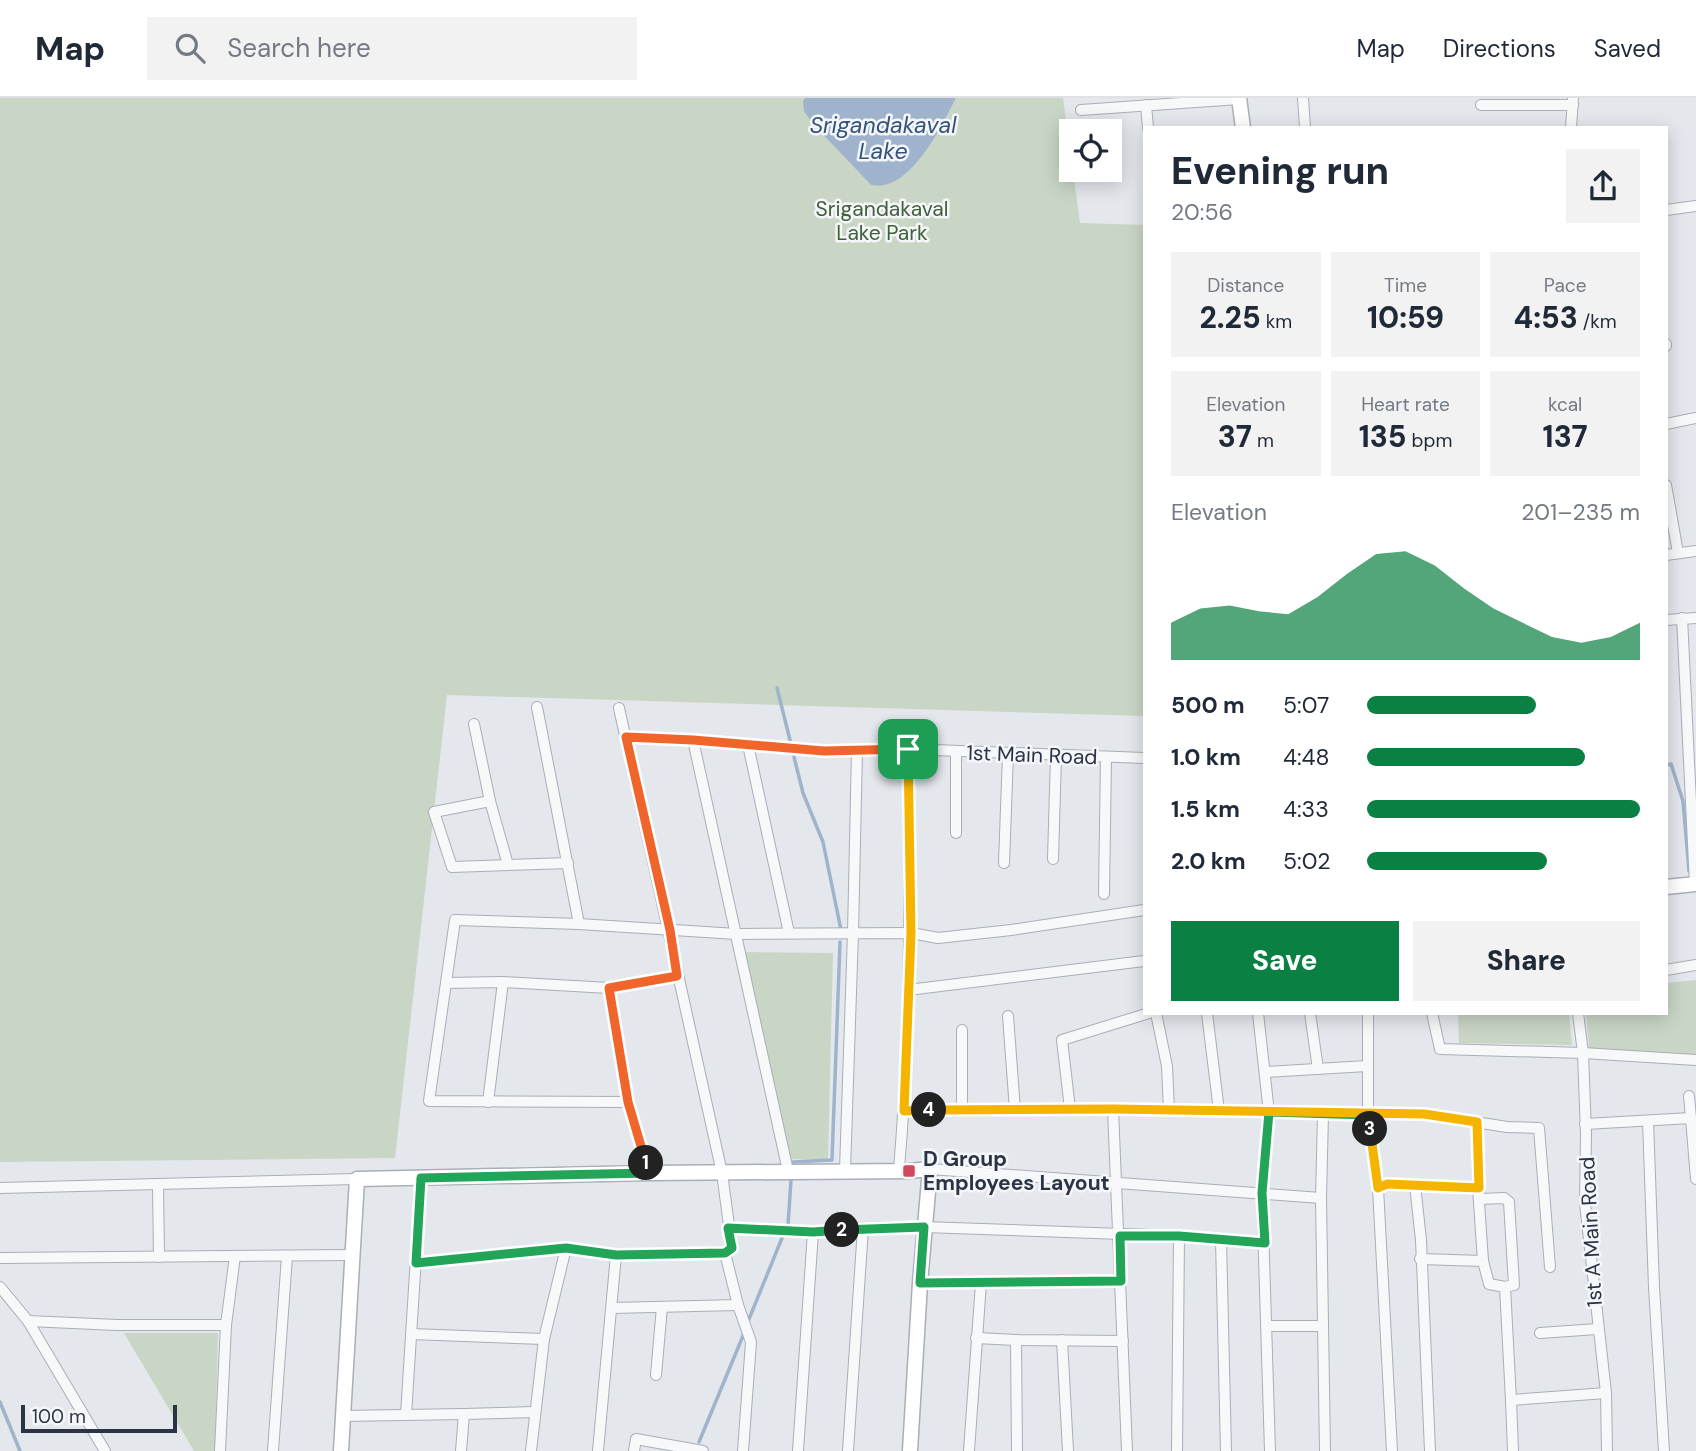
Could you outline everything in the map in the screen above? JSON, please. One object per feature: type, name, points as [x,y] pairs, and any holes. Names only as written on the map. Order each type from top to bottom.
[{"type":"street","points":[[1303,98],[1305,126]]},
{"type":"street","points":[[1081,110],[1239,99],[1243,126]]},
{"type":"street","points":[[1481,104],[1573,102],[1571,126]]},
{"type":"street","points":[[1146,105],[1147,126]]},
{"type":"street","points":[[1668,210],[1696,206]]},
{"type":"street","points":[[1668,424],[1696,418]]},
{"type":"street","points":[[1668,496],[1678,553]]},
{"type":"street","points":[[1668,555],[1696,551]]},
{"type":"street","points":[[1668,886],[1695,877],[1682,618]]},
{"type":"street","points":[[1668,620],[1696,618]]},
{"type":"street","points":[[537,707],[579,924]]},
{"type":"street","points":[[416,1263],[566,1248],[616,1255],[725,1253],[732,1248],[722,1173],[619,708]]},
{"type":"street","points":[[474,724],[490,801],[508,865]]},
{"type":"street","name":"1st Main Road","points":[[626,737],[824,751],[908,749],[1143,758]]},
{"type":"street","points":[[693,740],[788,1171]]},
{"type":"street","points":[[748,745],[789,933]]},
{"type":"street","points":[[899,1170],[911,933],[908,749]]},
{"type":"street","points":[[845,1170],[856,750]]},
{"type":"street","points":[[956,751],[956,833]]},
{"type":"street","points":[[1004,863],[1008,754]]},
{"type":"street","points":[[1053,859],[1056,756]]},
{"type":"street","points":[[1104,894],[1106,758]]},
{"type":"street","points":[[490,801],[434,812],[452,867],[568,863]]},
{"type":"street","points":[[628,1102],[429,1101],[455,920],[579,924],[737,934],[911,933],[938,938],[1143,910]]},
{"type":"street","points":[[908,990],[1143,961]]},
{"type":"street","points":[[1668,970],[1696,965]]},
{"type":"street","points":[[447,983],[503,982],[609,988],[677,976]]},
{"type":"street","points":[[488,1102],[503,982]]},
{"type":"street","points":[[609,988],[628,1102],[649,1173]]},
{"type":"street","points":[[1070,1109],[1062,1040],[1143,1015]]},
{"type":"street","points":[[1156,1015],[1167,1066],[1169,1110]]},
{"type":"street","points":[[1208,1015],[1219,1111]]},
{"type":"street","points":[[1258,1015],[1269,1112],[1262,1193],[1270,1451]]},
{"type":"street","points":[[1310,1015],[1318,1069]]},
{"type":"street","points":[[1368,1015],[1368,1115],[1378,1188],[1392,1451]]},
{"type":"street","points":[[1432,1015],[1440,1049],[1583,1053],[1696,1060]]},
{"type":"street","name":"1st A Main Road","points":[[1578,1015],[1586,1124],[1585,1203],[1606,1393],[1607,1451]]},
{"type":"street","points":[[1008,1016],[1015,1110]]},
{"type":"street","points":[[962,1030],[962,1110]]},
{"type":"street","points":[[1266,1072],[1367,1066]]},
{"type":"street","points":[[1689,1096],[1696,1179]]},
{"type":"street","points":[[904,1111],[1113,1109],[1424,1114],[1507,1127],[1539,1128],[1550,1267]]},
{"type":"street","points":[[1113,1109],[1127,1451]]},
{"type":"street","points":[[1323,1114],[1321,1198],[1325,1451]]},
{"type":"street","points":[[1586,1124],[1691,1118]]},
{"type":"street","points":[[1648,1121],[1664,1451]]},
{"type":"street","points":[[1477,1122],[1479,1199],[1483,1261],[1489,1284],[1505,1287],[1514,1285],[1508,1202],[1504,1198],[1479,1199]]},
{"type":"street","points":[[910,1451],[930,1168]]},
{"type":"street","points":[[0,1188],[930,1168],[1321,1198]]},
{"type":"street","points":[[406,1415],[421,1178]]},
{"type":"street","points":[[341,1451],[358,1179]]},
{"type":"street","points":[[158,1184],[159,1257]]},
{"type":"street","points":[[1378,1188],[1387,1184],[1479,1188]]},
{"type":"street","points":[[1415,1185],[1430,1451]]},
{"type":"street","points":[[728,1228],[813,1232],[924,1227],[1179,1236],[1265,1243]]},
{"type":"street","points":[[848,1451],[863,1228]]},
{"type":"street","points":[[798,1451],[813,1232]]},
{"type":"street","points":[[1177,1451],[1179,1236]]},
{"type":"street","points":[[1221,1240],[1226,1451]]},
{"type":"street","points":[[531,1451],[544,1339],[566,1248]]},
{"type":"street","points":[[725,1253],[738,1305],[751,1342],[743,1451]]},
{"type":"street","points":[[0,1258],[352,1255]]},
{"type":"street","points":[[598,1451],[616,1255]]},
{"type":"street","points":[[220,1451],[226,1325],[234,1256]]},
{"type":"street","points":[[273,1451],[287,1256]]},
{"type":"street","points":[[1420,1259],[1483,1261]]},
{"type":"street","points":[[920,1283],[1121,1281]]},
{"type":"street","points":[[969,1451],[981,1283]]},
{"type":"street","points":[[0,1287],[28,1321],[105,1451]]},
{"type":"street","points":[[1505,1287],[1513,1451]]},
{"type":"street","points":[[612,1308],[738,1305]]},
{"type":"street","points":[[656,1375],[662,1307]]},
{"type":"street","points":[[28,1321],[117,1325],[226,1325]]},
{"type":"street","points":[[1267,1326],[1323,1326]]},
{"type":"street","points":[[1540,1333],[1597,1329]]},
{"type":"street","points":[[411,1334],[544,1339]]},
{"type":"street","points":[[976,1338],[1123,1341]]},
{"type":"street","points":[[1016,1340],[1017,1451]]},
{"type":"street","points":[[1062,1340],[1068,1451]]},
{"type":"street","points":[[1511,1400],[1606,1393]]},
{"type":"street","points":[[342,1416],[535,1412]]},
{"type":"street","points":[[461,1451],[464,1414]]},
{"type":"street","points":[[634,1451],[636,1439],[703,1451]]},
{"type":"green space","name":"Srigandakaval Lake Park","points":[[0,98],[805,98],[803,101],[812,123],[871,185],[885,185],[898,179],[922,155],[956,98],[1063,98],[1066,119],[1059,119],[1059,182],[1074,182],[1080,223],[1143,225],[1143,716],[447,695],[395,1158],[0,1162]]},
{"type":"green space","points":[[745,952],[833,953],[828,1160],[791,1159]]},
{"type":"green space","points":[[1696,980],[1696,1056],[1589,1049],[1586,1015],[1668,1015],[1668,983]]},
{"type":"green space","points":[[1458,1015],[1569,1015],[1572,1045],[1459,1043]]},
{"type":"green space","points":[[124,1333],[218,1333],[215,1451],[194,1451]]},
{"type":"water","name":"Srigandakaval Lake","points":[[805,98],[956,98],[933,140],[911,169],[885,185],[871,185],[812,123],[804,111]]},
{"type":"waterway","points":[[777,688],[790,740]]},
{"type":"waterway","points":[[794,757],[803,793],[823,842],[841,930]]},
{"type":"waterway","points":[[1668,765],[1671,764],[1683,801],[1689,871],[1692,871]]},
{"type":"waterway","points":[[793,1162],[832,1160],[840,942]]},
{"type":"waterway","points":[[788,1225],[791,1180]]},
{"type":"waterway","points":[[747,1324],[782,1238]]},
{"type":"waterway","points":[[699,1442],[745,1331]]},
{"type":"waterway","points":[[0,1402],[20,1451]]},
{"type":"place","name":"D Group Employees Layout","points":[[909,1171]]},
{"type":"route","points":[[626,737],[824,751],[908,749],[911,933],[904,1111],[1113,1109],[1424,1114],[1477,1122],[1479,1188],[1387,1184],[1378,1188],[1368,1115],[1269,1112],[1262,1193],[1265,1243],[1179,1236],[1120,1236],[1121,1281],[920,1283],[924,1227],[813,1232],[728,1228],[732,1248],[725,1253],[616,1255],[566,1248],[416,1263],[421,1178],[649,1173],[628,1102],[609,988],[677,976],[670,930],[626,737]]}]
